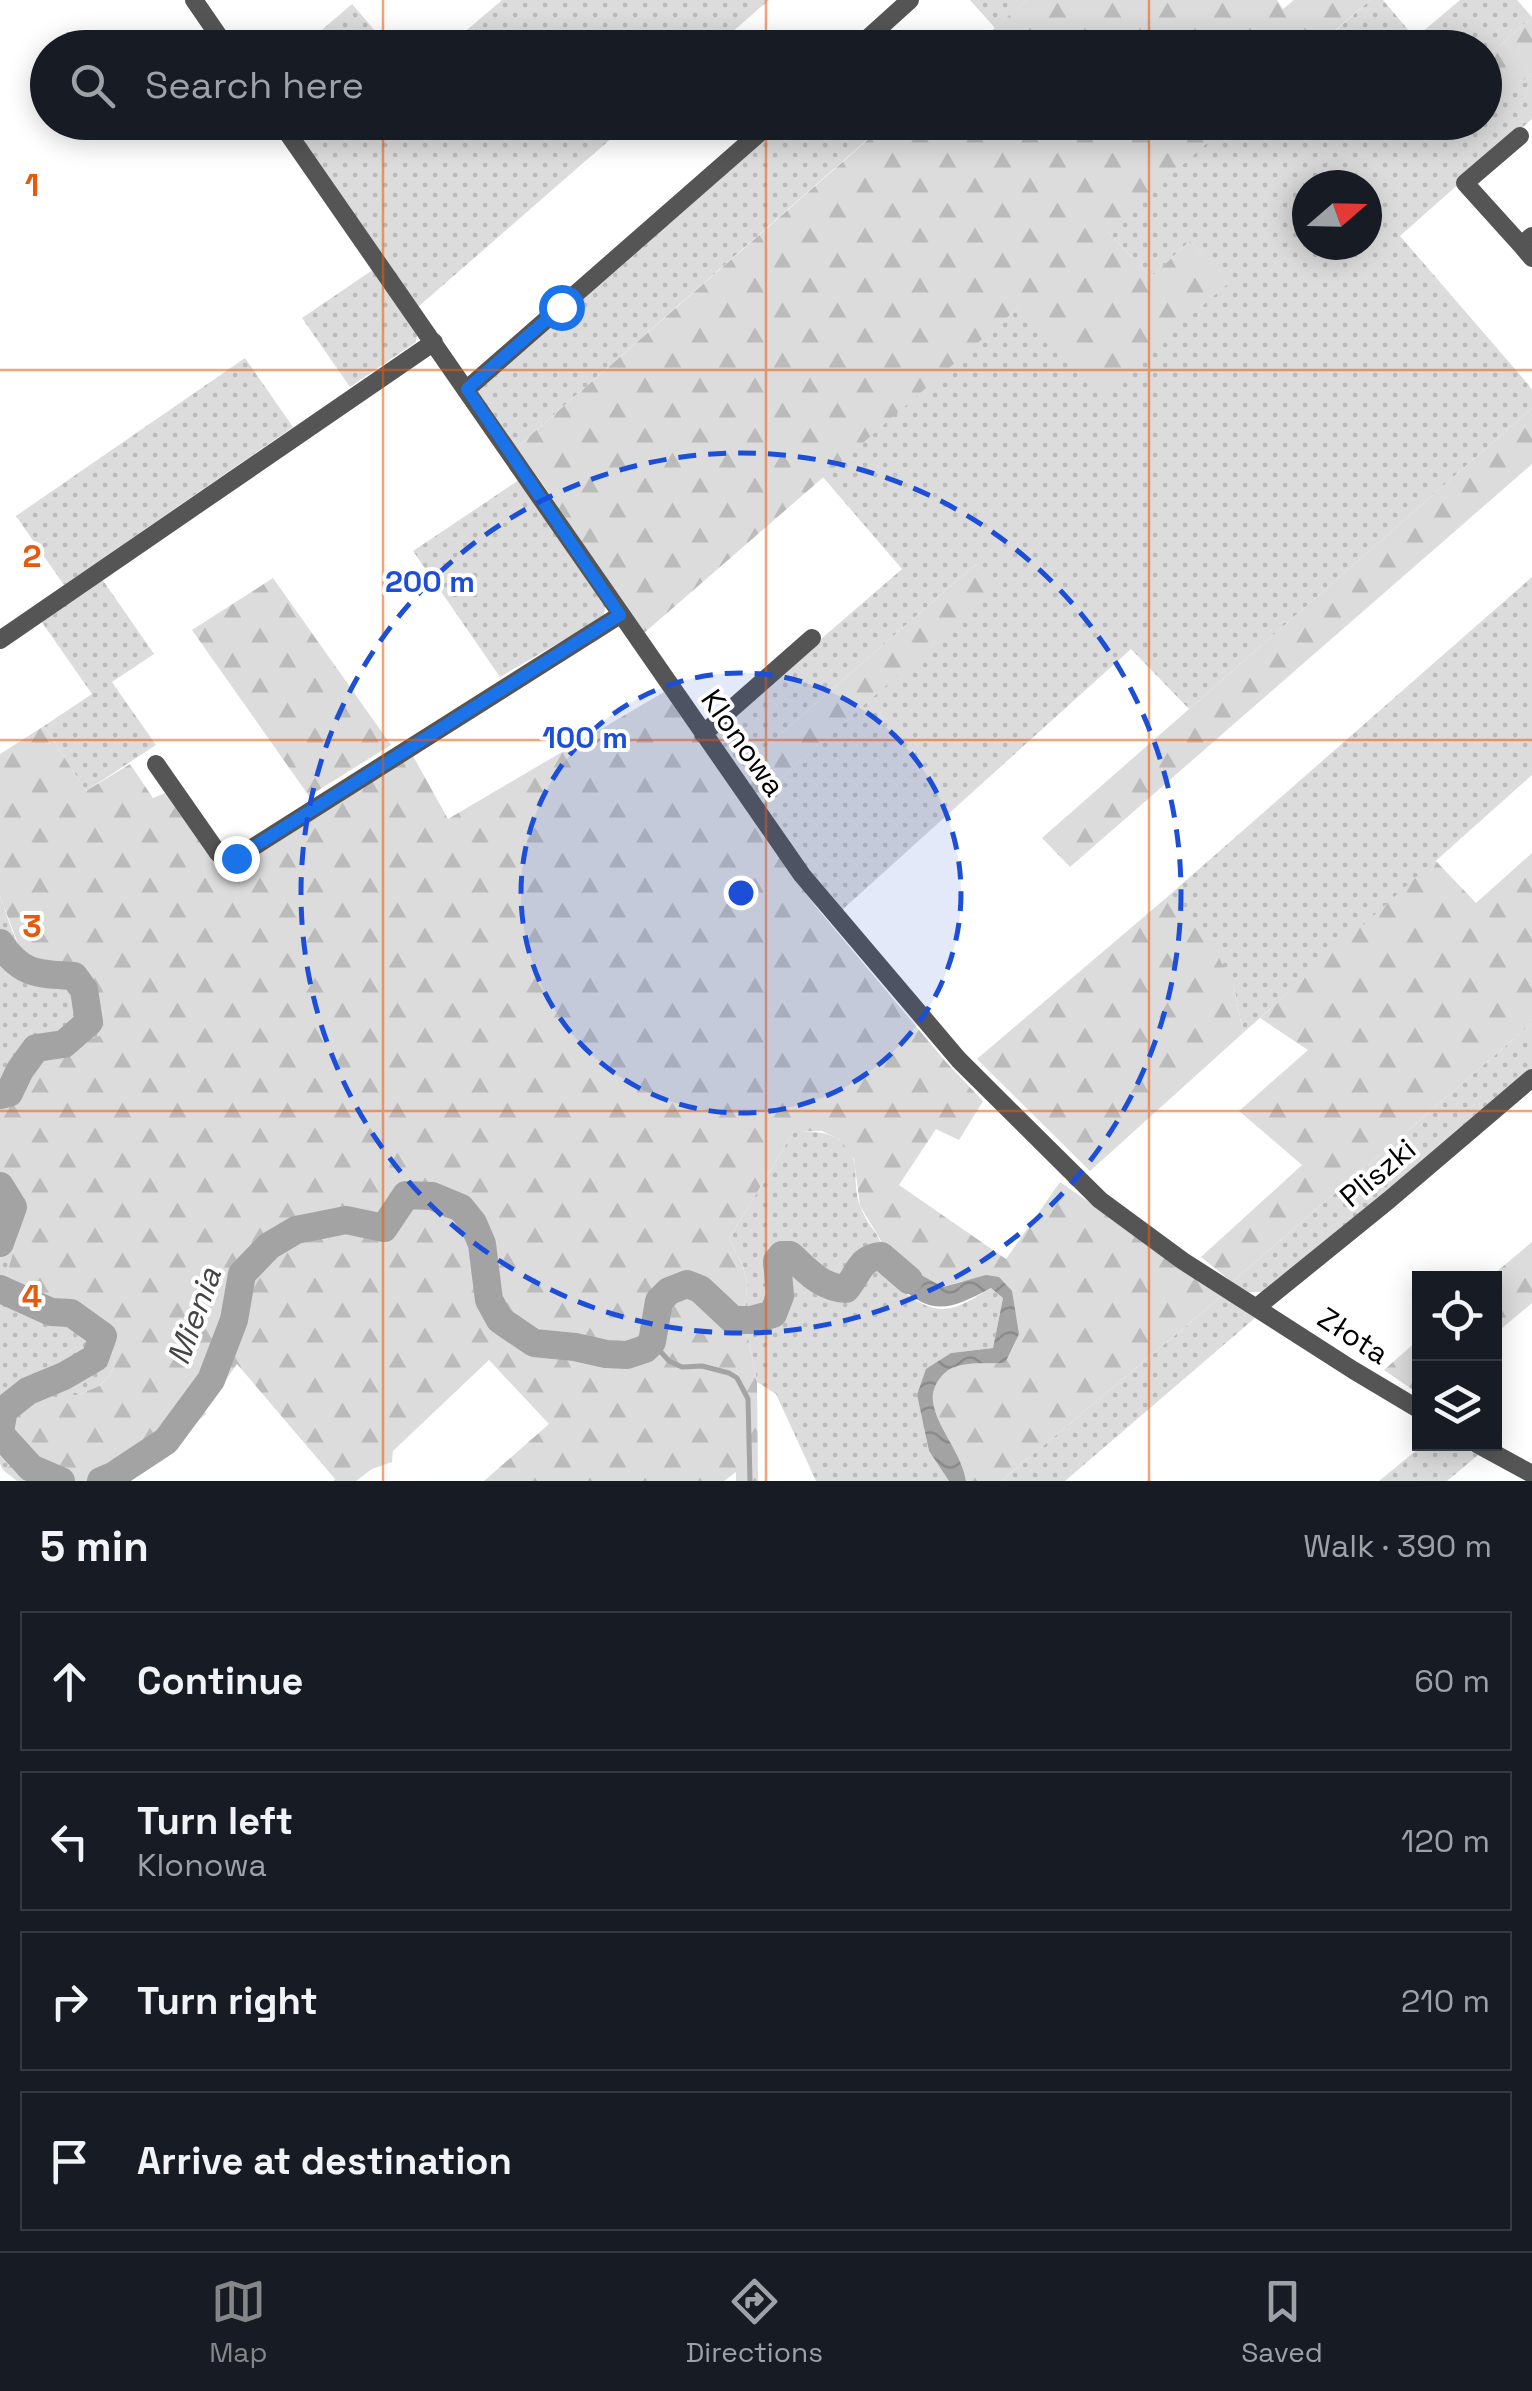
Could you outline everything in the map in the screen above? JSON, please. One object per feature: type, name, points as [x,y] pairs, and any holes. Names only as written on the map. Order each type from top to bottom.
[{"type":"street","points":[[194,0],[215,30]]},
{"type":"street","points":[[876,30],[910,0]]},
{"type":"street","points":[[1520,136],[1465,183],[1528,246]]},
{"type":"street","name":"Klonowa","points":[[293,140],[802,875],[958,1060],[1100,1200],[1183,1261],[1257,1307]]},
{"type":"street","points":[[467,389],[751,140]]},
{"type":"street","points":[[0,640],[434,342]]},
{"type":"street","points":[[156,764],[218,853],[226,860],[236,858],[620,615]]},
{"type":"street","points":[[703,734],[812,638]]},
{"type":"street","name":"Pliszki","points":[[1257,1307],[1532,1078]]},
{"type":"street","name":"Złota","points":[[1257,1307],[1412,1405]]},
{"type":"street","points":[[1491,1451],[1532,1474]]},
{"type":"green space","points":[[502,0],[769,0],[735,30],[467,30]]},
{"type":"green space","points":[[970,0],[1027,0],[995,28]]},
{"type":"green space","points":[[1027,0],[1277,0],[1283,9],[1294,0],[1370,0],[1336,30],[993,30]]},
{"type":"green space","points":[[1370,0],[1383,0],[1408,30],[1336,30]]},
{"type":"green space","points":[[1460,0],[1517,0],[1532,17],[1502,44],[1502,30],[1424,30]]},
{"type":"green space","points":[[352,4],[374,30],[322,30]]},
{"type":"green space","points":[[1532,17],[1532,73],[1502,100],[1502,44]]},
{"type":"green space","points":[[1532,73],[1532,119],[1400,236],[1528,384],[1532,408],[1189,709],[1131,649],[842,910],[802,866],[758,798],[994,590],[975,565],[738,771],[711,734],[902,569],[822,476],[1018,308],[1229,284],[1190,241],[1151,277],[1106,230],[1210,140],[1502,140],[1502,99]]},
{"type":"green space","points":[[303,140],[610,140],[418,307]]},
{"type":"green space","points":[[762,140],[867,140],[516,448],[475,390]]},
{"type":"green space","points":[[868,140],[1211,140],[1107,231],[1151,277],[1190,241],[1229,283],[1101,393],[1018,308],[643,634],[516,448]]},
{"type":"green space","points":[[374,269],[417,335],[416,342],[350,387],[302,318]]},
{"type":"green space","points":[[245,358],[293,427],[64,585],[16,516]]},
{"type":"green space","points":[[1532,408],[1532,464],[1070,867],[1042,838]]},
{"type":"green space","points":[[519,480],[606,606],[603,617],[500,677],[413,551]]},
{"type":"green space","points":[[975,565],[995,590],[758,798],[738,771]]},
{"type":"green space","points":[[1532,577],[1532,775],[1243,1033],[1234,987],[1166,898]]},
{"type":"green space","points":[[273,578],[391,745],[309,796],[192,630]]},
{"type":"green space","points":[[102,579],[154,654],[112,682],[156,745],[86,791],[44,726],[92,694],[41,621]]},
{"type":"green space","points":[[664,692],[816,907],[983,1101],[959,1140],[936,1129],[899,1185],[1006,1259],[1060,1182],[1223,1295],[1001,1481],[966,1481],[960,1460],[935,1411],[934,1390],[943,1374],[953,1368],[1005,1363],[1012,1291],[962,1281],[943,1287],[903,1265],[883,1249],[860,1206],[854,1159],[840,1140],[822,1131],[794,1131],[729,1239],[747,1284],[747,1332],[757,1382],[758,1481],[736,1481],[736,1472],[724,1481],[484,1481],[549,1424],[489,1360],[393,1451],[392,1462],[372,1469],[356,1481],[334,1481],[237,1364],[206,1414],[127,1481],[17,1481],[3,1470],[28,1455],[16,1426],[20,1410],[99,1386],[110,1375],[115,1362],[106,1328],[81,1307],[72,1309],[5,1282],[19,1212],[11,1186],[0,1176],[0,1109],[22,1088],[28,1068],[49,1055],[99,1036],[103,1032],[104,1012],[91,981],[77,965],[63,962],[45,966],[20,949],[0,896],[0,754],[44,726],[86,791],[130,764],[153,798],[165,793],[221,873],[413,756],[448,819]]},
{"type":"green space","points":[[1532,853],[1532,1023],[1232,1282],[1201,1257],[1302,1165],[1239,1111],[1308,1050],[1260,1018],[1435,860],[1476,903]]},
{"type":"green space","points":[[0,896],[20,948],[40,963],[61,962],[80,969],[98,995],[105,1025],[99,1036],[47,1057],[0,1109]]},
{"type":"green space","points":[[1166,898],[1210,940],[1234,987],[1243,1033],[1090,1171],[977,1059]]},
{"type":"green space","points":[[1532,1023],[1532,1073],[1263,1292],[1248,1292],[1232,1282]]},
{"type":"green space","points":[[794,1131],[823,1133],[847,1147],[855,1166],[860,1206],[882,1247],[882,1271],[910,1296],[927,1306],[945,1309],[992,1288],[1003,1298],[993,1348],[951,1353],[917,1395],[929,1451],[949,1481],[816,1481],[776,1394],[757,1382],[747,1332],[747,1284],[729,1239]]},
{"type":"green space","points":[[0,1176],[11,1186],[19,1212],[5,1282],[72,1309],[80,1306],[106,1328],[115,1362],[110,1375],[99,1386],[78,1395],[63,1395],[16,1426],[28,1455],[3,1470],[0,1464]]},
{"type":"green space","points":[[1532,1242],[1532,1303],[1502,1328],[1502,1271],[1497,1271]]},
{"type":"green space","points":[[1223,1295],[1255,1318],[1065,1481],[1001,1481]]},
{"type":"green space","points":[[1412,1345],[1412,1389],[1384,1370]]},
{"type":"green space","points":[[1415,1451],[1471,1451],[1478,1455],[1447,1481],[1379,1481]]},
{"type":"water","points":[[883,1249],[943,1287],[986,1275],[999,1277],[1012,1291],[1019,1334],[1005,1363],[953,1368],[939,1379],[934,1390],[935,1411],[960,1460],[966,1481],[949,1481],[929,1451],[917,1395],[926,1369],[951,1353],[993,1348],[1003,1298],[991,1288],[954,1305],[923,1303],[882,1270],[878,1263]]},
{"type":"waterway","name":"Mienia","points":[[0,943],[15,961],[31,971],[74,976],[84,990],[89,1022],[64,1044],[36,1048],[9,1093],[0,1095]]},
{"type":"waterway","name":"Mienia","points":[[0,1186],[13,1207],[0,1243]]},
{"type":"waterway","name":"Mienia","points":[[101,1481],[166,1441],[211,1380],[234,1320],[242,1274],[269,1246],[296,1230],[346,1220],[384,1228],[406,1195],[432,1196],[461,1208],[482,1244],[489,1300],[500,1320],[534,1343],[606,1354],[627,1355],[645,1349],[652,1342],[659,1301],[669,1291],[687,1284],[700,1289],[733,1320],[773,1314],[780,1296],[777,1261],[782,1255],[790,1255],[815,1277],[837,1288],[846,1289],[864,1263],[881,1256],[909,1280]]},
{"type":"waterway","name":"Mienia","points":[[0,1289],[51,1312],[71,1313],[103,1336],[95,1358],[28,1391],[4,1410],[0,1431]]},
{"type":"waterway","points":[[652,1342],[669,1361],[682,1367],[702,1366],[737,1378],[748,1399],[750,1481]]},
{"type":"waterway","name":"Mienia","points":[[0,1434],[31,1468],[61,1481]]},
{"type":"route","points":[[236,858],[620,615],[467,389],[561,307]]}]
